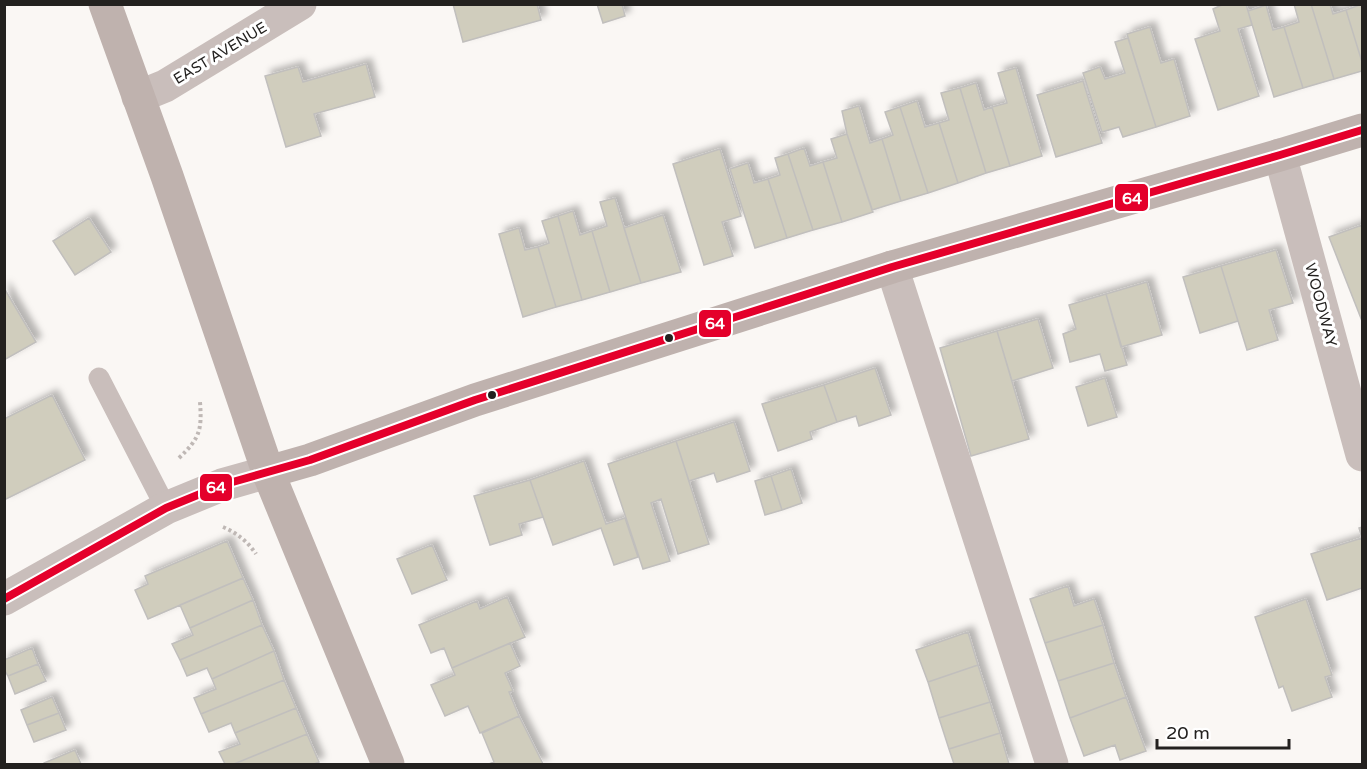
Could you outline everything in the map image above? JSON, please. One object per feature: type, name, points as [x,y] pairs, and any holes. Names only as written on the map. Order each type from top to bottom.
[{"type":"street","points":[[105,4],[268,472],[388,765]]},
{"type":"street","name":"EAST AVENUE","points":[[138,97],[165,86],[300,4]]},
{"type":"street","points":[[4,599],[166,508],[222,485],[310,460],[475,400],[892,267],[1280,155],[1362,129]]},
{"type":"street","name":"WOODWAY","points":[[1280,155],[1362,454]]},
{"type":"street","points":[[892,267],[1052,765]]},
{"type":"lane","points":[[99,378],[166,508]]},
{"type":"path","points":[[218,527],[236,534],[250,546],[259,558]]},
{"type":"building","points":[[453,4],[537,4],[541,20],[463,42]]},
{"type":"building","points":[[597,4],[622,4],[625,16],[603,23]]},
{"type":"building","points":[[1224,4],[1246,4],[1252,25],[1238,29],[1259,96],[1218,110],[1195,39],[1220,31],[1213,9]]},
{"type":"building","points":[[1294,4],[1311,4],[1334,79],[1303,88],[1284,27],[1299,22]]},
{"type":"building","points":[[1311,4],[1330,4],[1333,14],[1346,10],[1362,62],[1362,71],[1334,79]]},
{"type":"building","points":[[1362,4],[1362,62],[1346,10]]},
{"type":"building","points":[[1266,5],[1273,30],[1284,27],[1303,88],[1274,97],[1248,11]]},
{"type":"building","points":[[1150,27],[1161,63],[1174,59],[1190,116],[1156,127],[1127,34]]},
{"type":"building","points":[[1128,38],[1156,127],[1123,137],[1119,127],[1102,132],[1083,73],[1100,67],[1105,79],[1125,73],[1115,42]]},
{"type":"building","points":[[366,64],[375,97],[314,114],[321,136],[286,147],[265,76],[298,67],[303,82]]},
{"type":"building","points":[[1016,68],[1042,156],[1010,166],[992,107],[1007,103],[998,73]]},
{"type":"building","points":[[1083,81],[1102,143],[1056,157],[1037,95]]},
{"type":"building","points":[[976,83],[984,110],[992,107],[1010,166],[986,173],[960,88]]},
{"type":"building","points":[[960,88],[986,173],[958,183],[939,123],[949,120],[941,93]]},
{"type":"building","points":[[917,101],[925,127],[939,123],[958,183],[928,193],[900,107]]},
{"type":"building","points":[[859,106],[870,143],[882,139],[901,201],[872,210],[847,134],[842,111]]},
{"type":"building","points":[[900,107],[928,193],[901,201],[882,139],[893,135],[885,112]]},
{"type":"building","points":[[847,134],[873,212],[842,222],[823,162],[837,158],[831,139]]},
{"type":"building","points":[[804,148],[810,166],[823,162],[842,222],[813,230],[788,154]]},
{"type":"building","points":[[720,149],[741,216],[722,222],[733,256],[704,265],[673,164]]},
{"type":"building","points":[[788,154],[813,230],[787,238],[768,179],[780,175],[775,158]]},
{"type":"building","points":[[748,163],[754,183],[768,179],[787,238],[755,248],[730,169]]},
{"type":"building","points":[[615,198],[641,283],[610,292],[592,231],[607,226],[600,202]]},
{"type":"building","points":[[573,211],[580,235],[592,231],[610,292],[582,300],[558,216]]},
{"type":"building","points":[[663,215],[681,272],[641,283],[624,228]]},
{"type":"building","points":[[558,216],[582,300],[556,307],[538,247],[549,243],[542,221]]},
{"type":"building","points":[[89,218],[111,252],[75,275],[53,241]]},
{"type":"building","points":[[1362,225],[1362,321],[1329,237]]},
{"type":"building","points":[[519,228],[525,250],[538,247],[556,307],[523,317],[499,234]]},
{"type":"building","points":[[1276,250],[1293,303],[1269,310],[1278,340],[1247,350],[1221,266]]},
{"type":"building","points":[[1221,266],[1238,321],[1200,333],[1183,277]]},
{"type":"building","points":[[1147,282],[1162,335],[1121,347],[1106,294]]},
{"type":"building","points":[[4,288],[36,342],[4,360]]},
{"type":"building","points":[[1106,294],[1127,365],[1105,371],[1100,354],[1070,362],[1063,334],[1076,329],[1069,305]]},
{"type":"building","points":[[1038,319],[1053,368],[1012,381],[997,331]]},
{"type":"building","points":[[997,331],[1029,439],[971,456],[940,348]]},
{"type":"building","points":[[875,368],[891,415],[859,426],[856,416],[837,422],[824,385]]},
{"type":"building","points":[[1105,378],[1117,417],[1088,426],[1076,387]]},
{"type":"building","points":[[824,385],[837,422],[810,432],[812,439],[778,451],[762,404]]},
{"type":"building","points":[[52,395],[85,460],[4,500],[4,419]]},
{"type":"building","points":[[734,422],[750,471],[717,482],[714,473],[689,481],[676,441]]},
{"type":"building","points":[[676,441],[709,544],[678,554],[661,499],[651,503],[670,561],[643,569],[608,464]]},
{"type":"building","points":[[584,461],[606,524],[625,518],[638,557],[614,565],[601,528],[553,545],[530,480]]},
{"type":"building","points":[[791,469],[802,503],[782,510],[771,476]]},
{"type":"building","points":[[771,476],[782,510],[765,515],[755,481]]},
{"type":"building","points":[[530,480],[543,517],[519,524],[522,535],[490,545],[474,496]]},
{"type":"building","points":[[1362,538],[1362,588],[1327,600],[1311,554]]},
{"type":"building","points":[[227,541],[243,578],[148,619],[135,590],[148,584],[145,576]]},
{"type":"building","points":[[432,545],[447,580],[412,594],[397,559]]},
{"type":"building","points":[[243,578],[253,600],[190,628],[180,605]]},
{"type":"building","points":[[1068,586],[1074,606],[1094,599],[1103,625],[1045,643],[1030,599]]},
{"type":"building","points":[[507,597],[525,637],[452,668],[444,648],[431,653],[419,625],[477,601],[480,609]]},
{"type":"building","points":[[1306,599],[1332,675],[1325,677],[1332,697],[1292,711],[1283,686],[1279,688],[1255,617]]},
{"type":"building","points":[[253,600],[262,625],[180,660],[172,644],[193,635],[190,628]]},
{"type":"building","points":[[262,625],[274,651],[212,679],[207,668],[187,676],[180,660]]},
{"type":"building","points":[[1103,625],[1114,663],[1058,681],[1045,643]]},
{"type":"building","points":[[968,632],[978,665],[928,682],[916,650]]},
{"type":"building","points":[[510,643],[520,666],[505,673],[513,691],[509,692],[519,716],[480,733],[468,706],[445,716],[431,685],[455,675],[452,668]]},
{"type":"building","points":[[32,648],[38,664],[8,676],[4,669],[4,660]]},
{"type":"building","points":[[274,651],[284,680],[201,714],[194,698],[216,689],[212,679]]},
{"type":"building","points":[[1114,663],[1126,697],[1070,718],[1058,681]]},
{"type":"building","points":[[38,664],[46,681],[15,694],[8,676]]},
{"type":"building","points":[[978,665],[990,702],[939,718],[928,682]]},
{"type":"building","points":[[284,680],[296,708],[235,733],[231,723],[209,732],[201,714]]},
{"type":"building","points":[[52,697],[59,713],[27,725],[21,710]]},
{"type":"building","points":[[1126,697],[1146,751],[1120,760],[1115,745],[1084,756],[1070,718]]},
{"type":"building","points":[[990,702],[1000,733],[949,749],[939,718]]},
{"type":"building","points":[[296,708],[307,734],[234,764],[225,764],[219,752],[240,744],[235,733]]},
{"type":"building","points":[[59,713],[66,730],[34,742],[27,725]]},
{"type":"building","points":[[519,716],[543,764],[489,764],[494,762],[482,733]]},
{"type":"building","points":[[1000,733],[1009,764],[954,764],[949,749]]},
{"type":"building","points":[[307,734],[319,762],[314,764],[234,764]]},
{"type":"building","points":[[75,750],[81,764],[44,764],[44,763]]},
{"type":"transit line","name":"64","points":[[4,599],[166,508],[222,485],[310,460],[475,400],[892,267],[1362,130]]}]
